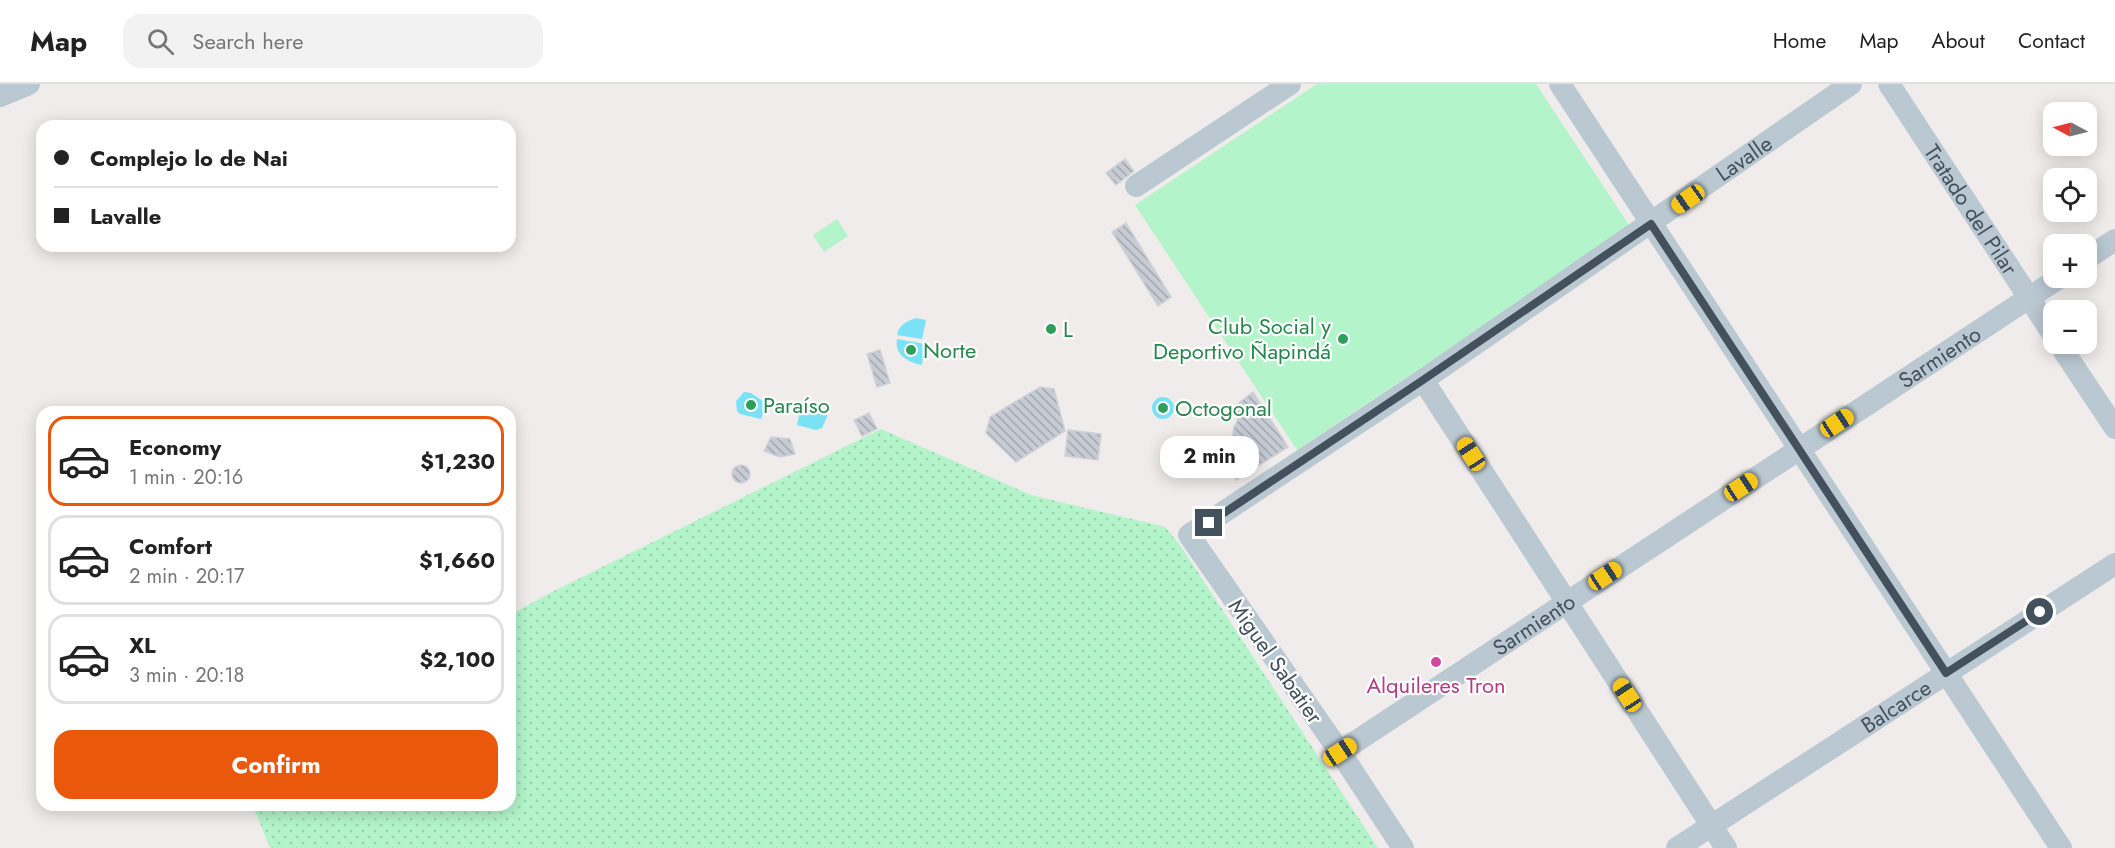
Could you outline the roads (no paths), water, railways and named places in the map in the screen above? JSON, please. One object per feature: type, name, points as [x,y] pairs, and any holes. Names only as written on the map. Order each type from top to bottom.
[{"type":"street","points":[[0,96],[29,84]]},
{"type":"street","points":[[1136,186],[1290,84]]},
{"type":"street","points":[[1560,84],[2061,848]]},
{"type":"street","name":"Lavalle","points":[[1189,536],[1423,380],[1851,84]]},
{"type":"street","name":"Tratado del Pilar","points":[[1889,84],[2043,320]]},
{"type":"street","points":[[2097,252],[2115,240]]},
{"type":"street","name":"Sarmiento","points":[[1340,752],[2044,288]]},
{"type":"street","points":[[2066,354],[2115,428]]},
{"type":"street","points":[[1423,380],[1726,848]]},
{"type":"street","name":"Miguel Sabatier","points":[[1189,536],[1340,752],[1403,848]]},
{"type":"street","name":"Balcarce","points":[[1677,848],[2115,564]]},
{"type":"water","name":"Norte","points":[[916,318],[926,320],[922,339],[897,335],[904,324]]},
{"type":"water","name":"Norte","points":[[897,339],[925,344],[922,365],[903,357],[898,349]]},
{"type":"water","name":"Paraíso","points":[[744,392],[751,393],[767,404],[761,419],[740,414],[737,411],[736,401]]},
{"type":"water","name":"Octogonal","points":[[1163,397],[1171,400],[1174,408],[1171,416],[1163,419],[1155,416],[1152,408],[1155,400]]},
{"type":"water","name":"Paraíso","points":[[818,406],[827,412],[822,428],[816,430],[797,425],[799,415],[797,409]]},
{"type":"place","name":"L","points":[[1051,329]]},
{"type":"place","name":"Club Social y Deportivo Ñapindá","points":[[1343,339]]},
{"type":"place","name":"Norte","points":[[911,350]]},
{"type":"place","name":"Paraíso","points":[[751,405]]},
{"type":"place","name":"Octogonal","points":[[1163,408]]},
{"type":"place","name":"Alquileres Tron","points":[[1436,662]]}]
